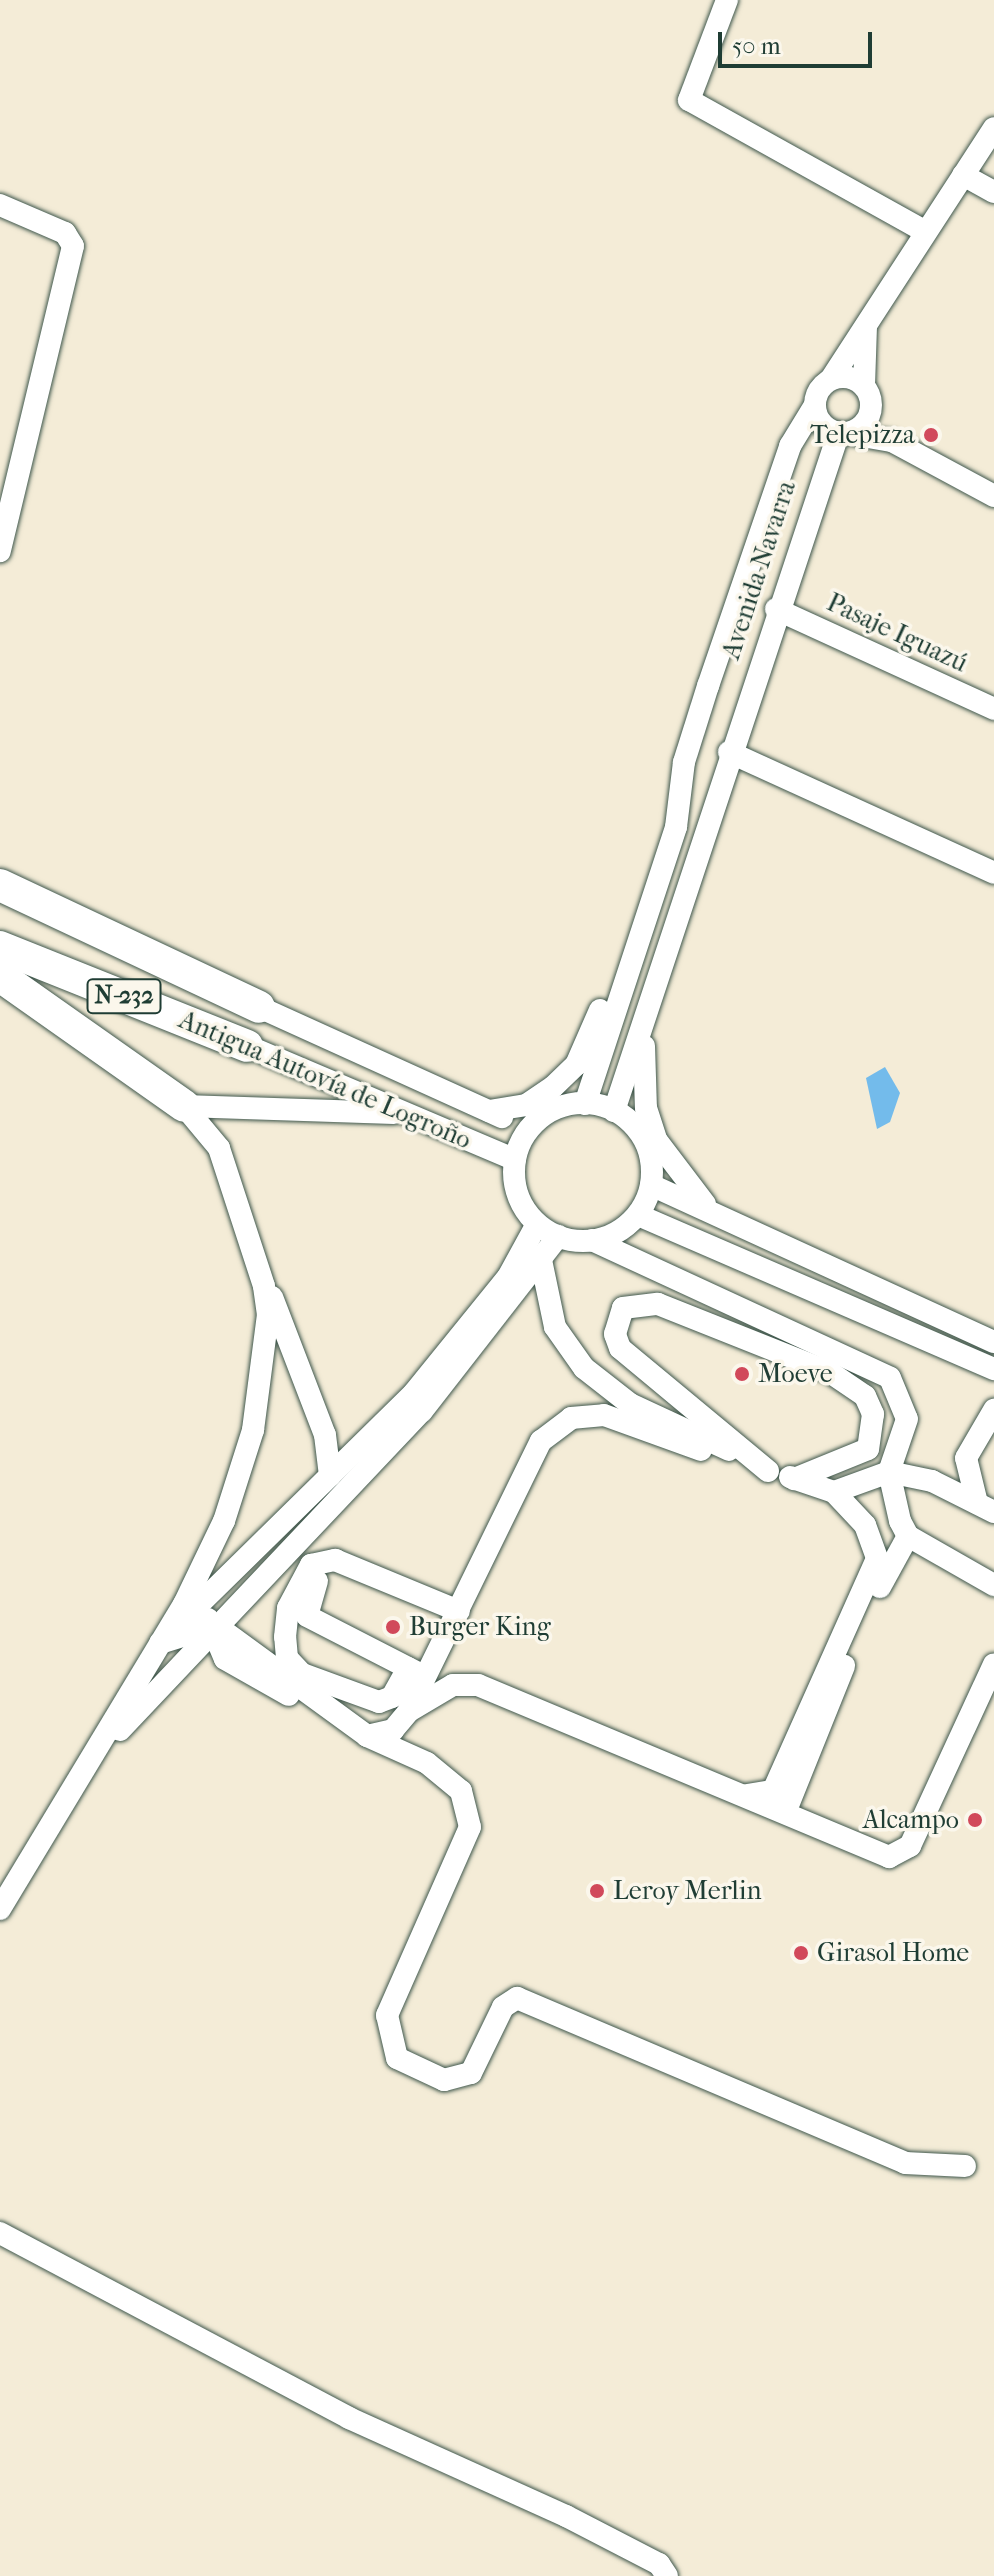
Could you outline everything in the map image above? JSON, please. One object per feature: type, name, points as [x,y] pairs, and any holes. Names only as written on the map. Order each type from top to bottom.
[{"type":"highway","name":"Antigua Autovía de Logroño","points":[[0,885],[259,1007]]},
{"type":"highway","name":"Antigua Autovía de Logroño","points":[[0,947],[247,1046]]},
{"type":"highway","points":[[0,976],[184,1106]]},
{"type":"street","points":[[727,0],[689,100],[926,232]]},
{"type":"street","points":[[994,128],[866,321],[815,405],[822,423],[842,432],[892,441],[994,496]]},
{"type":"street","points":[[963,175],[994,192]]},
{"type":"street","points":[[0,205],[65,233],[73,246],[0,551]]},
{"type":"street","points":[[866,321],[864,386],[871,409],[892,441]]},
{"type":"street","points":[[831,379],[864,386]]},
{"type":"street","name":"Avenida Navarra","points":[[684,762],[790,446],[815,405]]},
{"type":"street","points":[[842,432],[865,422],[871,409]]},
{"type":"street","name":"Avenida Navarra","points":[[648,1006],[776,609],[842,432]]},
{"type":"street","name":"Pasaje Iguazú","points":[[776,609],[994,709]]},
{"type":"street","points":[[729,752],[994,873]]},
{"type":"street","points":[[585,1104],[676,827],[684,762]]},
{"type":"street","points":[[489,1111],[526,1105],[583,1052],[684,762]]},
{"type":"street","points":[[614,1111],[648,1006]]},
{"type":"street","points":[[648,1006],[642,1077],[657,1141],[677,1175],[725,1219]]},
{"type":"street","name":"Antigua Autovía de Logroño","points":[[259,1007],[530,1130]]},
{"type":"street","name":"Antigua Autovía de Logroño","points":[[247,1046],[515,1160]]},
{"type":"street","points":[[592,1240],[638,1215],[651,1185],[640,1132],[614,1111],[585,1104],[558,1107],[530,1130],[515,1160],[523,1205],[537,1224],[558,1236],[592,1240],[890,1378],[907,1419],[889,1472],[908,1536],[787,1796],[794,1817]]},
{"type":"street","points":[[184,1106],[407,1114]]},
{"type":"street","points":[[184,1106],[219,1148],[260,1266],[325,1435],[330,1476]]},
{"type":"street","points":[[651,1185],[994,1342]]},
{"type":"street","points":[[638,1215],[994,1369]]},
{"type":"street","points":[[160,1643],[414,1393],[508,1277],[537,1224]]},
{"type":"street","points":[[86,1766],[245,1590],[422,1411],[558,1236]]},
{"type":"street","points":[[541,1260],[555,1327],[584,1368],[630,1404],[768,1471]]},
{"type":"street","points":[[0,1909],[160,1643],[242,1471],[268,1315],[260,1266]]},
{"type":"street","points":[[768,1471],[620,1348],[615,1334],[623,1308],[658,1304],[831,1373],[865,1396],[873,1414],[868,1449],[794,1479]]},
{"type":"street","points":[[986,1508],[966,1458],[994,1410]]},
{"type":"street","points":[[458,1615],[335,1560],[311,1565],[288,1608],[285,1637],[287,1658],[302,1674],[379,1702],[392,1697],[416,1672],[458,1615],[541,1441],[571,1418],[604,1415],[834,1492],[865,1525],[877,1558],[773,1791],[747,1795]]},
{"type":"street","points":[[834,1492],[889,1472],[932,1481],[986,1508]]},
{"type":"street","points":[[908,1536],[994,1585]]},
{"type":"street","points":[[416,1672],[307,1616],[320,1573],[339,1571],[458,1615]]},
{"type":"street","points":[[223,1582],[208,1609],[211,1627],[225,1659]]},
{"type":"street","points":[[245,1590],[246,1643]]},
{"type":"street","points":[[160,1643],[211,1627],[246,1643],[316,1705]]},
{"type":"street","points":[[180,1663],[225,1659],[316,1705],[367,1736],[427,1763],[461,1791],[470,1827],[387,2015],[397,2058],[444,2080],[471,2073],[503,2007],[517,1998],[905,2163],[965,2166]]},
{"type":"street","points":[[367,1736],[393,1730],[409,1711],[453,1685],[478,1685],[889,1857],[901,1855],[994,1664]]},
{"type":"street","points":[[409,1711],[416,1672]]},
{"type":"street","points":[[0,2233],[349,2418],[566,2516],[659,2564],[667,2576]]},
{"type":"water","points":[[885,1067],[900,1093],[890,1122],[877,1129],[866,1078]]},
{"type":"place","name":"Telepizza","points":[[931,435]]},
{"type":"place","name":"Moeve","points":[[742,1374]]},
{"type":"place","name":"Burger King","points":[[393,1627]]},
{"type":"place","name":"Alcampo","points":[[975,1820]]},
{"type":"place","name":"Leroy Merlin","points":[[597,1891]]},
{"type":"place","name":"Girasol Home","points":[[801,1953]]}]
